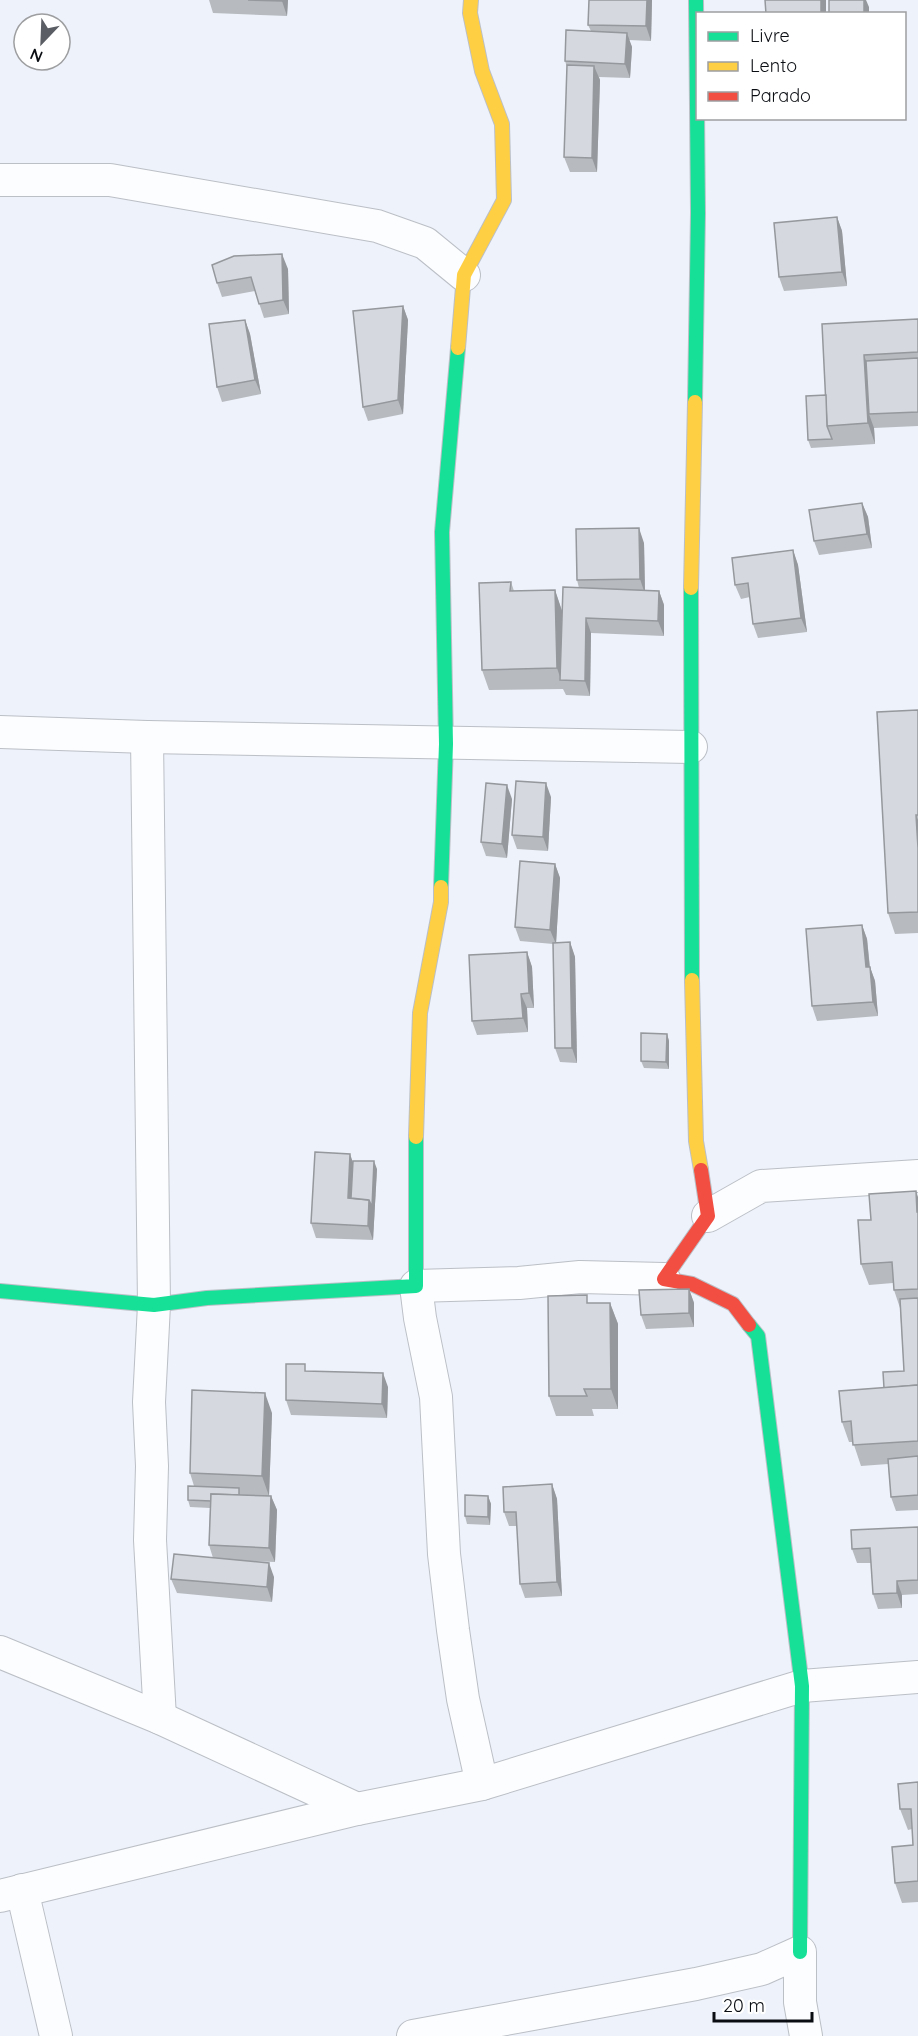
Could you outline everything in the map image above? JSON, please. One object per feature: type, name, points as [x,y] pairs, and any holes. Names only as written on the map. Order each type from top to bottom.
[{"type":"street","points":[[471,0],[470,13],[482,72],[502,124],[504,200],[464,275],[442,532],[446,744],[441,902],[420,1013],[416,1154],[416,1286],[436,1397],[444,1554],[453,1630],[463,1699],[482,1784]]},
{"type":"street","points":[[697,120],[698,213],[690,660],[693,1059],[696,1141],[708,1216]]},
{"type":"street","points":[[0,180],[110,180],[376,226],[425,243],[464,275]]},
{"type":"street","points":[[0,732],[446,744],[691,747]]},
{"type":"street","points":[[147,737],[154,1305],[149,1402],[152,1466],[150,1540],[160,1718]]},
{"type":"street","points":[[664,1279],[708,1216],[761,1186],[918,1176]]},
{"type":"street","points":[[0,1291],[154,1305],[207,1298],[416,1286],[519,1283],[580,1276],[664,1279],[692,1284],[733,1304],[758,1335],[802,1686],[800,2002],[806,2036]]},
{"type":"street","points":[[0,1652],[160,1718],[357,1809]]},
{"type":"street","points":[[56,2036],[11,1893],[357,1809],[482,1784],[802,1686],[918,1677]]},
{"type":"street","points":[[413,2036],[696,1984],[762,1969],[800,1952]]},
{"type":"building","points":[[589,0],[647,0],[646,26],[588,25]]},
{"type":"building","points":[[765,0],[821,0],[821,12],[766,12]]},
{"type":"building","points":[[829,0],[864,0],[864,12],[829,12]]},
{"type":"building","points":[[566,30],[627,33],[625,64],[565,61]]},
{"type":"building","points":[[567,65],[594,66],[592,158],[564,157]]},
{"type":"building","points":[[837,217],[842,272],[779,277],[774,223]]},
{"type":"building","points":[[282,254],[283,300],[259,304],[251,277],[217,283],[212,265],[234,256]]},
{"type":"building","points":[[403,306],[398,400],[363,407],[353,311]]},
{"type":"building","points":[[918,319],[918,352],[864,355],[868,423],[827,426],[822,324]]},
{"type":"building","points":[[245,320],[255,380],[217,387],[209,324]]},
{"type":"building","points":[[918,358],[918,412],[869,414],[866,361]]},
{"type":"building","points":[[826,395],[827,426],[832,439],[808,440],[806,396]]},
{"type":"building","points":[[862,503],[867,534],[814,541],[809,510]]},
{"type":"building","points":[[639,528],[640,579],[577,580],[576,529]]},
{"type":"building","points":[[793,550],[801,618],[753,624],[748,583],[735,585],[732,558]]},
{"type":"building","points":[[511,582],[510,591],[555,590],[557,668],[482,670],[479,583]]},
{"type":"building","points":[[563,587],[659,591],[658,621],[586,618],[585,681],[560,680]]},
{"type":"building","points":[[918,710],[918,815],[916,815],[918,912],[888,913],[877,712]]},
{"type":"building","points":[[516,781],[546,783],[543,837],[512,835]]},
{"type":"building","points":[[486,783],[507,785],[502,844],[481,842]]},
{"type":"building","points":[[520,861],[555,864],[550,930],[515,927]]},
{"type":"building","points":[[862,925],[866,967],[870,967],[873,1002],[812,1006],[806,929]]},
{"type":"building","points":[[570,942],[572,1048],[555,1048],[553,943]]},
{"type":"building","points":[[527,952],[529,993],[521,994],[523,1018],[472,1021],[469,955]]},
{"type":"building","points":[[641,1033],[667,1034],[666,1062],[641,1061]]},
{"type":"building","points":[[315,1152],[350,1154],[348,1198],[369,1200],[368,1226],[311,1223]]},
{"type":"building","points":[[353,1161],[374,1161],[372,1207],[369,1200],[351,1198]]},
{"type":"building","points":[[916,1191],[918,1289],[894,1290],[892,1262],[861,1264],[858,1220],[871,1220],[869,1194]]},
{"type":"building","points":[[689,1289],[689,1313],[641,1315],[639,1290]]},
{"type":"building","points":[[587,1295],[587,1303],[610,1303],[611,1389],[584,1389],[587,1396],[549,1396],[548,1296]]},
{"type":"building","points":[[918,1298],[918,1385],[884,1388],[883,1372],[904,1371],[900,1299]]},
{"type":"building","points":[[286,1364],[305,1364],[305,1371],[383,1373],[382,1404],[286,1400]]},
{"type":"building","points":[[918,1385],[918,1441],[853,1445],[851,1421],[842,1422],[839,1391]]},
{"type":"building","points":[[192,1390],[265,1393],[262,1476],[190,1473]]},
{"type":"building","points":[[918,1456],[918,1495],[891,1497],[888,1459]]},
{"type":"building","points":[[552,1484],[557,1582],[520,1584],[516,1512],[504,1512],[503,1487]]},
{"type":"building","points":[[188,1486],[239,1488],[239,1495],[211,1494],[211,1501],[188,1500]]},
{"type":"building","points":[[211,1494],[271,1496],[269,1548],[209,1545]]},
{"type":"building","points":[[465,1495],[488,1496],[488,1517],[465,1516]]},
{"type":"building","points":[[918,1527],[918,1580],[897,1581],[897,1593],[873,1594],[870,1548],[852,1549],[851,1530]]},
{"type":"building","points":[[174,1554],[269,1563],[267,1587],[171,1579]]},
{"type":"building","points":[[918,1782],[918,1881],[895,1883],[892,1847],[913,1845],[911,1809],[900,1809],[898,1784]]},
{"type":"traffic: fast","points":[[696,0],[696,12]]},
{"type":"traffic: fast","points":[[695,402],[697,120]]},
{"type":"traffic: fast","points":[[441,887],[446,744],[442,532],[458,348]]},
{"type":"traffic: fast","points":[[691,588],[692,980]]},
{"type":"traffic: fast","points":[[0,1291],[154,1305],[207,1298],[416,1286],[416,1137]]},
{"type":"traffic: fast","points":[[749,1325],[758,1336],[802,1686],[800,1952]]},
{"type":"traffic: slow","points":[[458,348],[464,275],[504,200],[502,124],[482,71],[470,13],[471,0]]},
{"type":"traffic: slow","points":[[691,588],[695,402]]},
{"type":"traffic: slow","points":[[416,1137],[420,1013],[441,902],[441,887]]},
{"type":"traffic: slow","points":[[692,980],[696,1141],[701,1170]]},
{"type":"traffic: jam","points":[[701,1170],[708,1216],[664,1279],[692,1284],[733,1304],[749,1325]]}]
